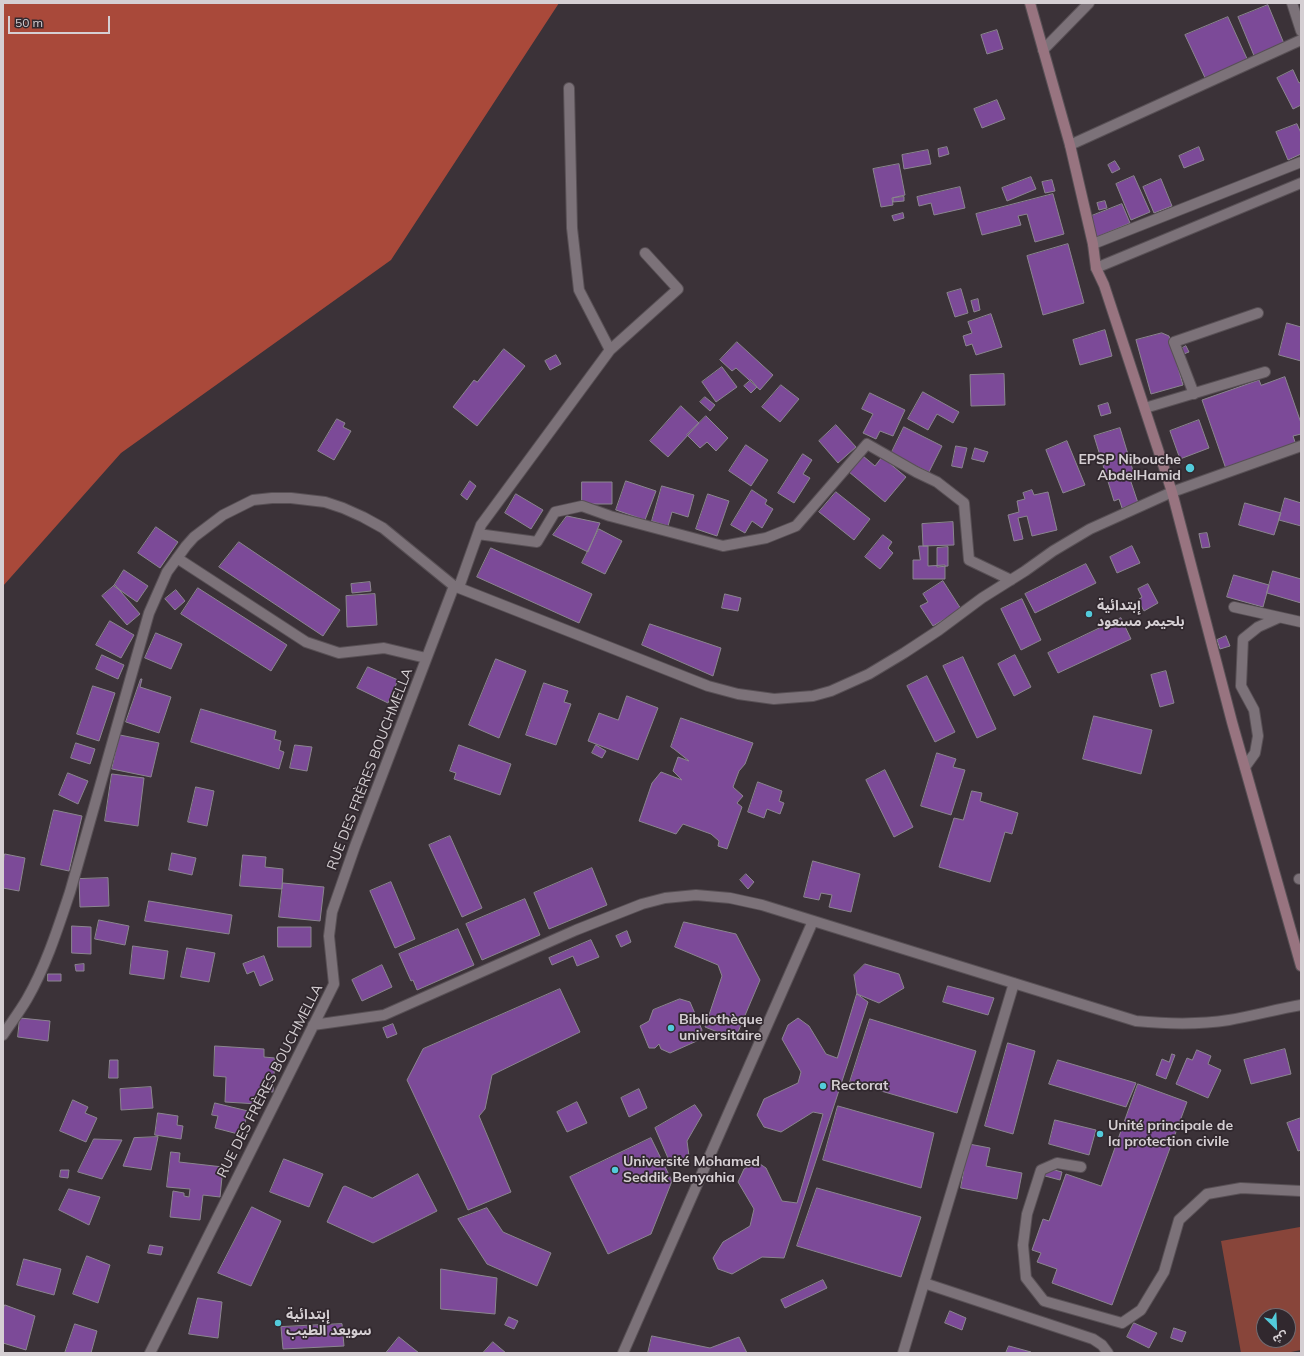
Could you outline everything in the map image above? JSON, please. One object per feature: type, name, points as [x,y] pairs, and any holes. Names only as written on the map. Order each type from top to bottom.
[{"type":"main road","points":[[1030,3],[1070,145],[1096,268],[1104,285],[1172,492],[1245,767],[1301,966]]},
{"type":"street","points":[[1043,50],[1089,3]]},
{"type":"street","points":[[1292,3],[1301,32]]},
{"type":"street","points":[[1070,145],[1301,40]]},
{"type":"street","points":[[569,88],[572,228],[579,290],[610,350]]},
{"type":"street","points":[[1092,244],[1301,163]]},
{"type":"street","points":[[1096,268],[1301,183]]},
{"type":"street","name":"RUE DES FRÈRES BOUCHMELLA","points":[[150,1353],[334,984],[329,936],[332,912],[426,658],[481,525],[610,350],[678,289],[645,253]]},
{"type":"street","points":[[1194,394],[1174,342],[1258,313]]},
{"type":"street","points":[[1145,408],[1264,372]]},
{"type":"street","points":[[478,534],[537,542],[555,512],[582,506],[610,516],[723,546],[766,538],[796,526],[867,444],[916,472],[937,482],[964,504],[969,560],[1011,580]]},
{"type":"street","points":[[3,1035],[27,998],[43,967],[60,922],[70,892],[149,613],[167,572],[194,537],[223,515],[238,506],[253,500],[291,498],[325,502],[343,508],[383,528],[456,587],[708,686],[738,694],[774,699],[821,694],[859,679],[904,654],[982,598],[1081,534],[1108,520],[1172,492],[1301,446]]},
{"type":"street","points":[[177,558],[306,642],[339,653],[384,648],[426,658]]},
{"type":"street","points":[[1234,607],[1301,622]]},
{"type":"street","points":[[1245,767],[1255,753],[1258,736],[1254,710],[1241,686],[1243,639],[1258,627],[1278,618]]},
{"type":"street","points":[[313,1025],[384,1015],[576,930],[642,904],[689,894],[730,898],[762,905],[1136,1021],[1171,1024],[1200,1023],[1228,1020],[1301,1005]]},
{"type":"street","points":[[623,1353],[813,921]]},
{"type":"street","points":[[903,1353],[1014,983]]},
{"type":"street","points":[[1081,1167],[1057,1163],[1041,1170],[1027,1214],[1022,1246],[1026,1278],[1044,1301],[1122,1323],[1141,1310],[1164,1272],[1179,1220],[1207,1194],[1241,1188],[1301,1191]]},
{"type":"street","points":[[924,1283],[1093,1339],[1102,1345],[1108,1353]]},
{"type":"shaded area","points":[[3,3],[559,3],[391,260],[121,453],[3,586]]},
{"type":"shaded area","points":[[1300,1227],[1301,1350],[1286,1353],[1241,1353],[1221,1241]]},
{"type":"building","points":[[1268,5],[1285,46],[1255,58],[1238,17]]},
{"type":"building","points":[[1228,17],[1249,63],[1207,82],[1185,35]]},
{"type":"building","points":[[997,30],[1003,49],[987,54],[981,35]]},
{"type":"building","points":[[1293,70],[1299,83],[1301,82],[1301,105],[1293,109],[1277,78]]},
{"type":"building","points":[[997,100],[1005,119],[982,128],[974,109]]},
{"type":"building","points":[[1297,124],[1301,133],[1301,154],[1288,160],[1276,132]]},
{"type":"building","points":[[947,147],[949,154],[939,157],[938,149]]},
{"type":"building","points":[[1199,147],[1204,160],[1184,168],[1179,156]]},
{"type":"building","points":[[928,150],[931,164],[904,169],[902,155]]},
{"type":"building","points":[[1115,161],[1120,169],[1112,173],[1108,165]]},
{"type":"building","points":[[899,164],[905,195],[892,198],[893,205],[881,207],[873,169]]},
{"type":"building","points":[[1134,176],[1150,212],[1131,220],[1116,184]]},
{"type":"building","points":[[1031,177],[1036,189],[1007,201],[1002,188]]},
{"type":"building","points":[[1161,179],[1172,206],[1154,213],[1143,187]]},
{"type":"building","points":[[1052,180],[1055,191],[1045,193],[1042,182]]},
{"type":"building","points":[[960,187],[965,208],[934,215],[931,203],[919,206],[917,197]]},
{"type":"building","points":[[1053,194],[1064,234],[1035,242],[1027,214],[1018,216],[1021,225],[982,235],[976,214]]},
{"type":"building","points":[[904,197],[904,201],[893,202],[893,198]]},
{"type":"building","points":[[1105,201],[1107,208],[1099,210],[1097,203]]},
{"type":"building","points":[[1122,204],[1130,223],[1097,237],[1089,217]]},
{"type":"building","points":[[903,213],[904,218],[894,221],[892,216]]},
{"type":"building","points":[[1068,244],[1084,303],[1043,315],[1027,256]]},
{"type":"building","points":[[961,289],[968,313],[955,317],[947,293]]},
{"type":"building","points":[[978,299],[980,310],[974,312],[971,301]]},
{"type":"building","points":[[991,314],[1002,347],[976,355],[972,344],[966,346],[963,336],[972,333],[968,322]]},
{"type":"building","points":[[1287,323],[1301,327],[1301,361],[1279,355]]},
{"type":"building","points":[[1105,330],[1112,356],[1080,365],[1073,340]]},
{"type":"building","points":[[1162,333],[1169,336],[1183,385],[1151,394],[1136,340]]},
{"type":"building","points":[[737,342],[773,375],[760,390],[736,368],[732,371],[720,360]]},
{"type":"building","points":[[1186,346],[1189,352],[1181,355],[1179,350]]},
{"type":"building","points":[[504,349],[525,366],[477,426],[453,407],[474,380],[477,382]]},
{"type":"building","points":[[556,355],[561,364],[550,370],[545,361]]},
{"type":"building","points":[[722,367],[737,387],[716,402],[702,382]]},
{"type":"building","points":[[1004,374],[1005,405],[971,406],[970,375]]},
{"type":"building","points":[[1285,377],[1301,423],[1301,434],[1293,436],[1296,445],[1226,469],[1202,400],[1259,380],[1261,385]]},
{"type":"building","points":[[751,380],[757,387],[751,393],[744,386]]},
{"type":"building","points":[[781,385],[799,399],[780,422],[762,407]]},
{"type":"building","points":[[923,392],[959,412],[953,423],[937,414],[928,430],[908,419]]},
{"type":"building","points":[[870,393],[905,410],[893,436],[880,431],[876,439],[863,433],[873,414],[862,409]]},
{"type":"building","points":[[705,397],[715,405],[710,411],[700,402]]},
{"type":"building","points":[[1108,403],[1111,413],[1101,416],[1098,406]]},
{"type":"building","points":[[681,406],[699,423],[668,457],[650,441]]},
{"type":"building","points":[[706,416],[728,438],[716,451],[707,442],[700,448],[687,435]]},
{"type":"building","points":[[337,419],[345,423],[343,427],[351,431],[334,460],[318,451]]},
{"type":"building","points":[[1199,420],[1209,448],[1180,459],[1170,431]]},
{"type":"building","points":[[836,425],[856,447],[838,463],[819,441]]},
{"type":"building","points":[[904,427],[942,446],[929,472],[891,454]]},
{"type":"building","points":[[1120,428],[1134,474],[1129,476],[1138,503],[1122,508],[1119,499],[1114,501],[1094,436]]},
{"type":"building","points":[[1067,441],[1085,485],[1063,493],[1046,450]]},
{"type":"building","points":[[746,445],[768,460],[751,486],[729,471]]},
{"type":"building","points":[[956,446],[967,448],[962,468],[952,466]]},
{"type":"building","points":[[975,448],[988,452],[984,462],[972,459]]},
{"type":"building","points":[[803,454],[812,460],[803,474],[810,478],[794,503],[778,493]]},
{"type":"building","points":[[863,456],[875,466],[882,457],[906,477],[885,502],[849,472]]},
{"type":"building","points":[[470,481],[476,486],[467,500],[461,495]]},
{"type":"building","points":[[626,481],[656,491],[645,520],[616,510]]},
{"type":"building","points":[[582,482],[612,482],[612,504],[582,504]]},
{"type":"building","points":[[662,486],[694,495],[688,517],[672,512],[668,526],[652,521]]},
{"type":"building","points":[[752,490],[767,500],[765,504],[773,509],[762,528],[752,521],[745,533],[731,525]]},
{"type":"building","points":[[1032,490],[1034,495],[1048,492],[1057,530],[1032,536],[1027,516],[1018,518],[1023,539],[1014,541],[1008,515],[1019,512],[1017,501],[1025,499],[1023,493]]},
{"type":"building","points":[[836,492],[870,519],[854,540],[819,512]]},
{"type":"building","points":[[516,494],[543,510],[531,529],[505,513]]},
{"type":"building","points":[[708,494],[729,501],[717,536],[696,529]]},
{"type":"building","points":[[1285,498],[1301,503],[1301,526],[1279,520]]},
{"type":"building","points":[[1245,503],[1281,513],[1274,535],[1239,525]]},
{"type":"building","points":[[567,516],[600,523],[588,552],[553,535]]},
{"type":"building","points":[[953,522],[954,545],[923,546],[922,524]]},
{"type":"building","points":[[156,527],[178,542],[160,568],[138,553]]},
{"type":"building","points":[[599,529],[622,541],[605,574],[582,563]]},
{"type":"building","points":[[1207,533],[1210,547],[1202,548],[1199,534]]},
{"type":"building","points":[[883,535],[892,542],[888,548],[893,553],[880,569],[865,557]]},
{"type":"building","points":[[239,542],[340,610],[323,636],[219,567]]},
{"type":"building","points":[[919,546],[928,546],[928,566],[945,565],[945,579],[913,579],[913,560],[920,560]]},
{"type":"building","points":[[1132,546],[1140,563],[1117,573],[1110,557]]},
{"type":"building","points":[[948,547],[948,566],[937,567],[937,548]]},
{"type":"building","points":[[491,548],[592,594],[579,623],[477,577]]},
{"type":"building","points":[[1086,564],[1096,583],[1035,613],[1025,594]]},
{"type":"building","points":[[124,570],[148,586],[137,602],[114,586]]},
{"type":"building","points":[[1273,571],[1301,579],[1301,603],[1267,593]]},
{"type":"building","points":[[1234,575],[1269,585],[1263,607],[1227,597]]},
{"type":"building","points":[[943,581],[961,609],[933,626],[920,606],[928,602],[923,594]]},
{"type":"building","points":[[370,582],[371,591],[352,593],[351,584]]},
{"type":"building","points":[[1148,584],[1158,603],[1144,611],[1138,600],[1142,597],[1138,589]]},
{"type":"building","points":[[115,585],[140,614],[127,625],[102,596]]},
{"type":"building","points":[[198,588],[287,645],[271,671],[181,614]]},
{"type":"building","points":[[176,590],[185,601],[175,610],[165,599]]},
{"type":"building","points":[[375,594],[377,625],[347,627],[346,596]]},
{"type":"building","points":[[725,594],[741,598],[738,611],[722,608]]},
{"type":"building","points":[[1022,599],[1041,640],[1021,650],[1001,609]]},
{"type":"building","points":[[1121,618],[1131,639],[1058,673],[1048,653]]},
{"type":"building","points":[[110,621],[134,635],[121,658],[96,645]]},
{"type":"building","points":[[650,624],[721,648],[713,676],[642,645]]},
{"type":"building","points":[[156,633],[182,644],[171,669],[145,658]]},
{"type":"building","points":[[1226,636],[1230,646],[1220,649],[1217,640]]},
{"type":"building","points":[[102,655],[124,665],[118,679],[96,669]]},
{"type":"building","points":[[1015,655],[1031,687],[1014,696],[998,664]]},
{"type":"building","points":[[963,657],[996,729],[977,738],[943,666]]},
{"type":"building","points":[[496,659],[526,671],[499,738],[469,725]]},
{"type":"building","points":[[368,667],[398,680],[388,703],[357,688]]},
{"type":"building","points":[[1166,671],[1174,703],[1160,707],[1151,675]]},
{"type":"building","points":[[927,676],[955,732],[935,742],[907,686]]},
{"type":"building","points":[[141,679],[140,687],[171,697],[159,733],[126,722]]},
{"type":"building","points":[[544,683],[568,691],[564,702],[571,704],[556,745],[526,735]]},
{"type":"building","points":[[93,686],[115,693],[99,741],[77,734]]},
{"type":"building","points":[[627,696],[658,708],[638,760],[588,741],[599,713],[618,720]]},
{"type":"building","points":[[201,709],[276,731],[274,739],[281,741],[279,750],[284,752],[279,769],[191,742]]},
{"type":"building","points":[[1094,716],[1152,730],[1141,774],[1083,759]]},
{"type":"building","points":[[681,718],[753,743],[745,764],[739,771],[733,787],[743,796],[737,803],[742,807],[727,849],[718,846],[719,841],[711,834],[683,824],[676,834],[639,821],[652,783],[661,772],[682,780],[673,771],[678,757],[689,761],[671,747]]},
{"type":"building","points":[[120,735],[159,743],[151,777],[112,769]]},
{"type":"building","points":[[76,743],[95,749],[90,764],[71,758]]},
{"type":"building","points":[[295,745],[312,747],[307,771],[290,768]]},
{"type":"building","points":[[459,745],[511,764],[500,795],[454,779],[456,773],[450,771]]},
{"type":"building","points":[[596,745],[606,751],[602,758],[592,753]]},
{"type":"building","points":[[937,753],[956,759],[953,767],[965,770],[951,815],[921,806]]},
{"type":"building","points":[[885,770],[913,827],[894,837],[866,780]]},
{"type":"building","points":[[68,773],[88,781],[78,804],[59,795]]},
{"type":"building","points":[[112,774],[144,778],[138,826],[105,821]]},
{"type":"building","points":[[758,782],[782,791],[779,801],[784,803],[780,814],[767,809],[764,818],[748,812]]},
{"type":"building","points":[[196,787],[214,791],[207,826],[188,822]]},
{"type":"building","points":[[972,791],[982,793],[980,801],[1018,813],[1012,834],[1005,832],[990,882],[939,867],[954,818],[963,820]]},
{"type":"building","points":[[54,810],[82,816],[69,871],[41,865]]},
{"type":"building","points":[[450,836],[482,908],[462,917],[429,845]]},
{"type":"building","points":[[172,853],[196,858],[192,875],[169,870]]},
{"type":"building","points":[[5,854],[25,858],[19,891],[3,888],[3,865]]},
{"type":"building","points":[[243,855],[266,857],[265,867],[283,869],[282,889],[240,886]]},
{"type":"building","points":[[813,861],[860,874],[851,912],[829,907],[832,895],[821,893],[819,900],[804,897]]},
{"type":"building","points":[[592,868],[607,905],[549,929],[534,893]]},
{"type":"building","points":[[746,874],[754,882],[748,889],[740,880]]},
{"type":"building","points":[[108,878],[109,906],[80,907],[79,879]]},
{"type":"building","points":[[391,882],[415,939],[395,948],[370,891]]},
{"type":"building","points":[[283,883],[324,887],[320,921],[279,917]]},
{"type":"building","points":[[525,899],[540,935],[482,960],[466,924]]},
{"type":"building","points":[[149,901],[232,915],[229,934],[145,921]]},
{"type":"building","points":[[99,920],[129,926],[125,945],[95,939]]},
{"type":"building","points":[[684,922],[736,934],[760,980],[735,1039],[705,1027],[722,976],[718,965],[675,947]]},
{"type":"building","points":[[72,926],[91,927],[91,954],[72,953]]},
{"type":"building","points":[[278,927],[311,927],[311,947],[278,947]]},
{"type":"building","points":[[458,929],[474,965],[417,990],[413,980],[411,981],[399,954]]},
{"type":"building","points":[[627,931],[631,942],[621,947],[616,936]]},
{"type":"building","points":[[591,940],[599,957],[577,966],[573,956],[552,965],[549,958]]},
{"type":"building","points":[[133,946],[168,951],[164,979],[130,974]]},
{"type":"building","points":[[187,948],[215,953],[209,982],[181,977]]},
{"type":"building","points":[[264,956],[273,980],[260,986],[254,971],[247,974],[243,964]]},
{"type":"building","points":[[84,964],[84,971],[76,971],[75,965]]},
{"type":"building","points":[[865,964],[899,974],[904,988],[879,1003],[857,994],[854,975]]},
{"type":"building","points":[[382,965],[392,987],[362,1001],[352,980]]},
{"type":"building","points":[[48,974],[61,974],[61,981],[48,981]]},
{"type":"building","points":[[948,986],[994,998],[988,1015],[943,1002]]},
{"type":"building","points":[[560,989],[580,1032],[492,1075],[485,1109],[479,1116],[511,1192],[468,1210],[407,1080],[423,1049]]},
{"type":"building","points":[[857,994],[868,1002],[784,1258],[762,1257],[732,1274],[718,1269],[713,1258],[723,1242],[750,1226],[754,1209],[738,1182],[744,1169],[757,1162],[766,1168],[782,1201],[797,1203],[823,1114],[813,1112],[781,1132],[764,1127],[757,1115],[764,1099],[798,1083],[801,1072],[782,1039],[788,1025],[798,1018],[809,1026],[826,1054],[837,1058]]},
{"type":"building","name":"Bibliothèque universitaire","points":[[680,999],[690,1002],[702,1030],[699,1040],[670,1053],[661,1049],[659,1044],[655,1048],[649,1048],[640,1026],[649,1021],[653,1010]]},
{"type":"building","points":[[20,1018],[50,1021],[48,1041],[18,1037]]},
{"type":"building","points":[[870,1019],[976,1051],[957,1113],[850,1082]]},
{"type":"building","points":[[393,1024],[397,1034],[387,1038],[383,1028]]},
{"type":"building","points":[[1008,1043],[1035,1051],[1013,1134],[985,1126]]},
{"type":"building","points":[[215,1046],[264,1049],[264,1057],[275,1058],[273,1092],[259,1091],[258,1104],[225,1102],[226,1077],[214,1076]]},
{"type":"building","points":[[1285,1049],[1291,1074],[1251,1084],[1244,1060]]},
{"type":"building","points":[[1197,1050],[1211,1056],[1208,1064],[1221,1070],[1208,1098],[1176,1084],[1187,1058],[1192,1060]]},
{"type":"building","points":[[1172,1054],[1175,1055],[1166,1079],[1156,1075],[1162,1059],[1169,1062]]},
{"type":"building","points":[[110,1060],[118,1060],[118,1078],[109,1078]]},
{"type":"building","points":[[1058,1060],[1136,1083],[1126,1107],[1049,1084]]},
{"type":"building","points":[[1138,1084],[1187,1102],[1112,1305],[1052,1283],[1057,1269],[1037,1262],[1041,1253],[1032,1250],[1043,1219],[1049,1221],[1066,1174],[1101,1186]]},
{"type":"building","points":[[151,1087],[153,1108],[121,1110],[120,1089]]},
{"type":"building","points":[[639,1089],[647,1108],[629,1117],[621,1098]]},
{"type":"building","points":[[73,1100],[88,1107],[85,1113],[97,1118],[86,1142],[60,1131]]},
{"type":"building","points":[[577,1102],[587,1123],[567,1132],[557,1112]]},
{"type":"building","points":[[215,1103],[248,1111],[242,1135],[215,1128],[218,1116],[212,1115]]},
{"type":"building","points":[[695,1105],[702,1115],[687,1141],[689,1156],[671,1165],[655,1128]]},
{"type":"building","points":[[838,1106],[934,1133],[921,1188],[823,1160]]},
{"type":"building","points":[[158,1113],[178,1116],[177,1125],[183,1126],[181,1139],[155,1135]]},
{"type":"building","points":[[1301,1118],[1301,1150],[1298,1151],[1287,1123]]},
{"type":"building","points":[[1055,1120],[1096,1130],[1089,1155],[1049,1144]]},
{"type":"building","points":[[158,1137],[151,1170],[123,1166],[134,1138]]},
{"type":"building","points":[[651,1138],[672,1181],[651,1234],[608,1254],[570,1177]]},
{"type":"building","points":[[94,1139],[122,1140],[102,1179],[78,1172]]},
{"type":"building","points":[[969,1144],[990,1148],[986,1166],[1022,1173],[1017,1199],[961,1188]]},
{"type":"building","points":[[171,1152],[180,1153],[179,1162],[223,1167],[220,1197],[203,1195],[200,1220],[170,1217],[173,1191],[184,1193],[184,1196],[189,1197],[190,1189],[167,1187]]},
{"type":"building","points":[[284,1159],[323,1174],[309,1207],[270,1192]]},
{"type":"building","points":[[1047,1168],[1062,1172],[1060,1180],[1045,1176]]},
{"type":"building","points":[[61,1170],[69,1170],[68,1178],[60,1177]]},
{"type":"building","points":[[418,1174],[437,1211],[373,1243],[327,1222],[343,1187],[345,1186],[372,1198]]},
{"type":"building","points":[[817,1188],[921,1217],[901,1277],[797,1246]]},
{"type":"building","points":[[69,1189],[100,1197],[89,1225],[59,1210]]},
{"type":"building","points":[[252,1207],[281,1221],[251,1286],[218,1273]]},
{"type":"building","points":[[487,1208],[503,1232],[551,1253],[537,1286],[487,1264],[458,1219]]},
{"type":"building","points":[[150,1245],[163,1247],[161,1255],[148,1253]]},
{"type":"building","points":[[87,1256],[110,1265],[98,1303],[73,1294]]},
{"type":"building","points":[[24,1259],[61,1269],[54,1295],[17,1285]]},
{"type":"building","points":[[441,1269],[497,1278],[495,1314],[441,1309]]},
{"type":"building","points":[[823,1280],[827,1288],[785,1308],[781,1300]]},
{"type":"building","points":[[198,1298],[222,1302],[218,1338],[189,1334]]},
{"type":"building","points":[[5,1305],[35,1316],[26,1350],[3,1343],[3,1311]]},
{"type":"building","points":[[950,1311],[966,1318],[962,1330],[945,1323]]},
{"type":"building","points":[[509,1317],[518,1321],[514,1329],[505,1325]]},
{"type":"building","points":[[1134,1323],[1157,1333],[1149,1348],[1127,1337]]},
{"type":"building","points":[[75,1324],[97,1331],[91,1353],[65,1353]]},
{"type":"building","points":[[342,1324],[344,1346],[283,1349],[281,1327]]},
{"type":"building","points":[[1174,1328],[1186,1332],[1182,1342],[1171,1338]]},
{"type":"building","points":[[652,1336],[710,1348],[739,1337],[747,1353],[648,1353]]},
{"type":"building","points":[[399,1337],[419,1353],[386,1353]]},
{"type":"building","points":[[493,1342],[506,1353],[483,1353]]},
{"type":"building","points":[[1009,1346],[1031,1352],[1031,1353],[1006,1353]]},
{"type":"place","name":"EPSP Nibouche AbdelHamid","points":[[1190,468]]},
{"type":"place","name":"إبتدائية بلحيمر مسعود","points":[[1089,614]]},
{"type":"place","name":"Bibliothèque universitaire","points":[[671,1028]]},
{"type":"place","name":"Rectorat","points":[[823,1086]]},
{"type":"place","name":"Unité principale de la protection civile","points":[[1100,1134]]},
{"type":"place","name":"Université Mohamed Seddik Benyahia","points":[[615,1170]]},
{"type":"place","name":"إبتدائية سويعد الطيب","points":[[278,1323]]}]
